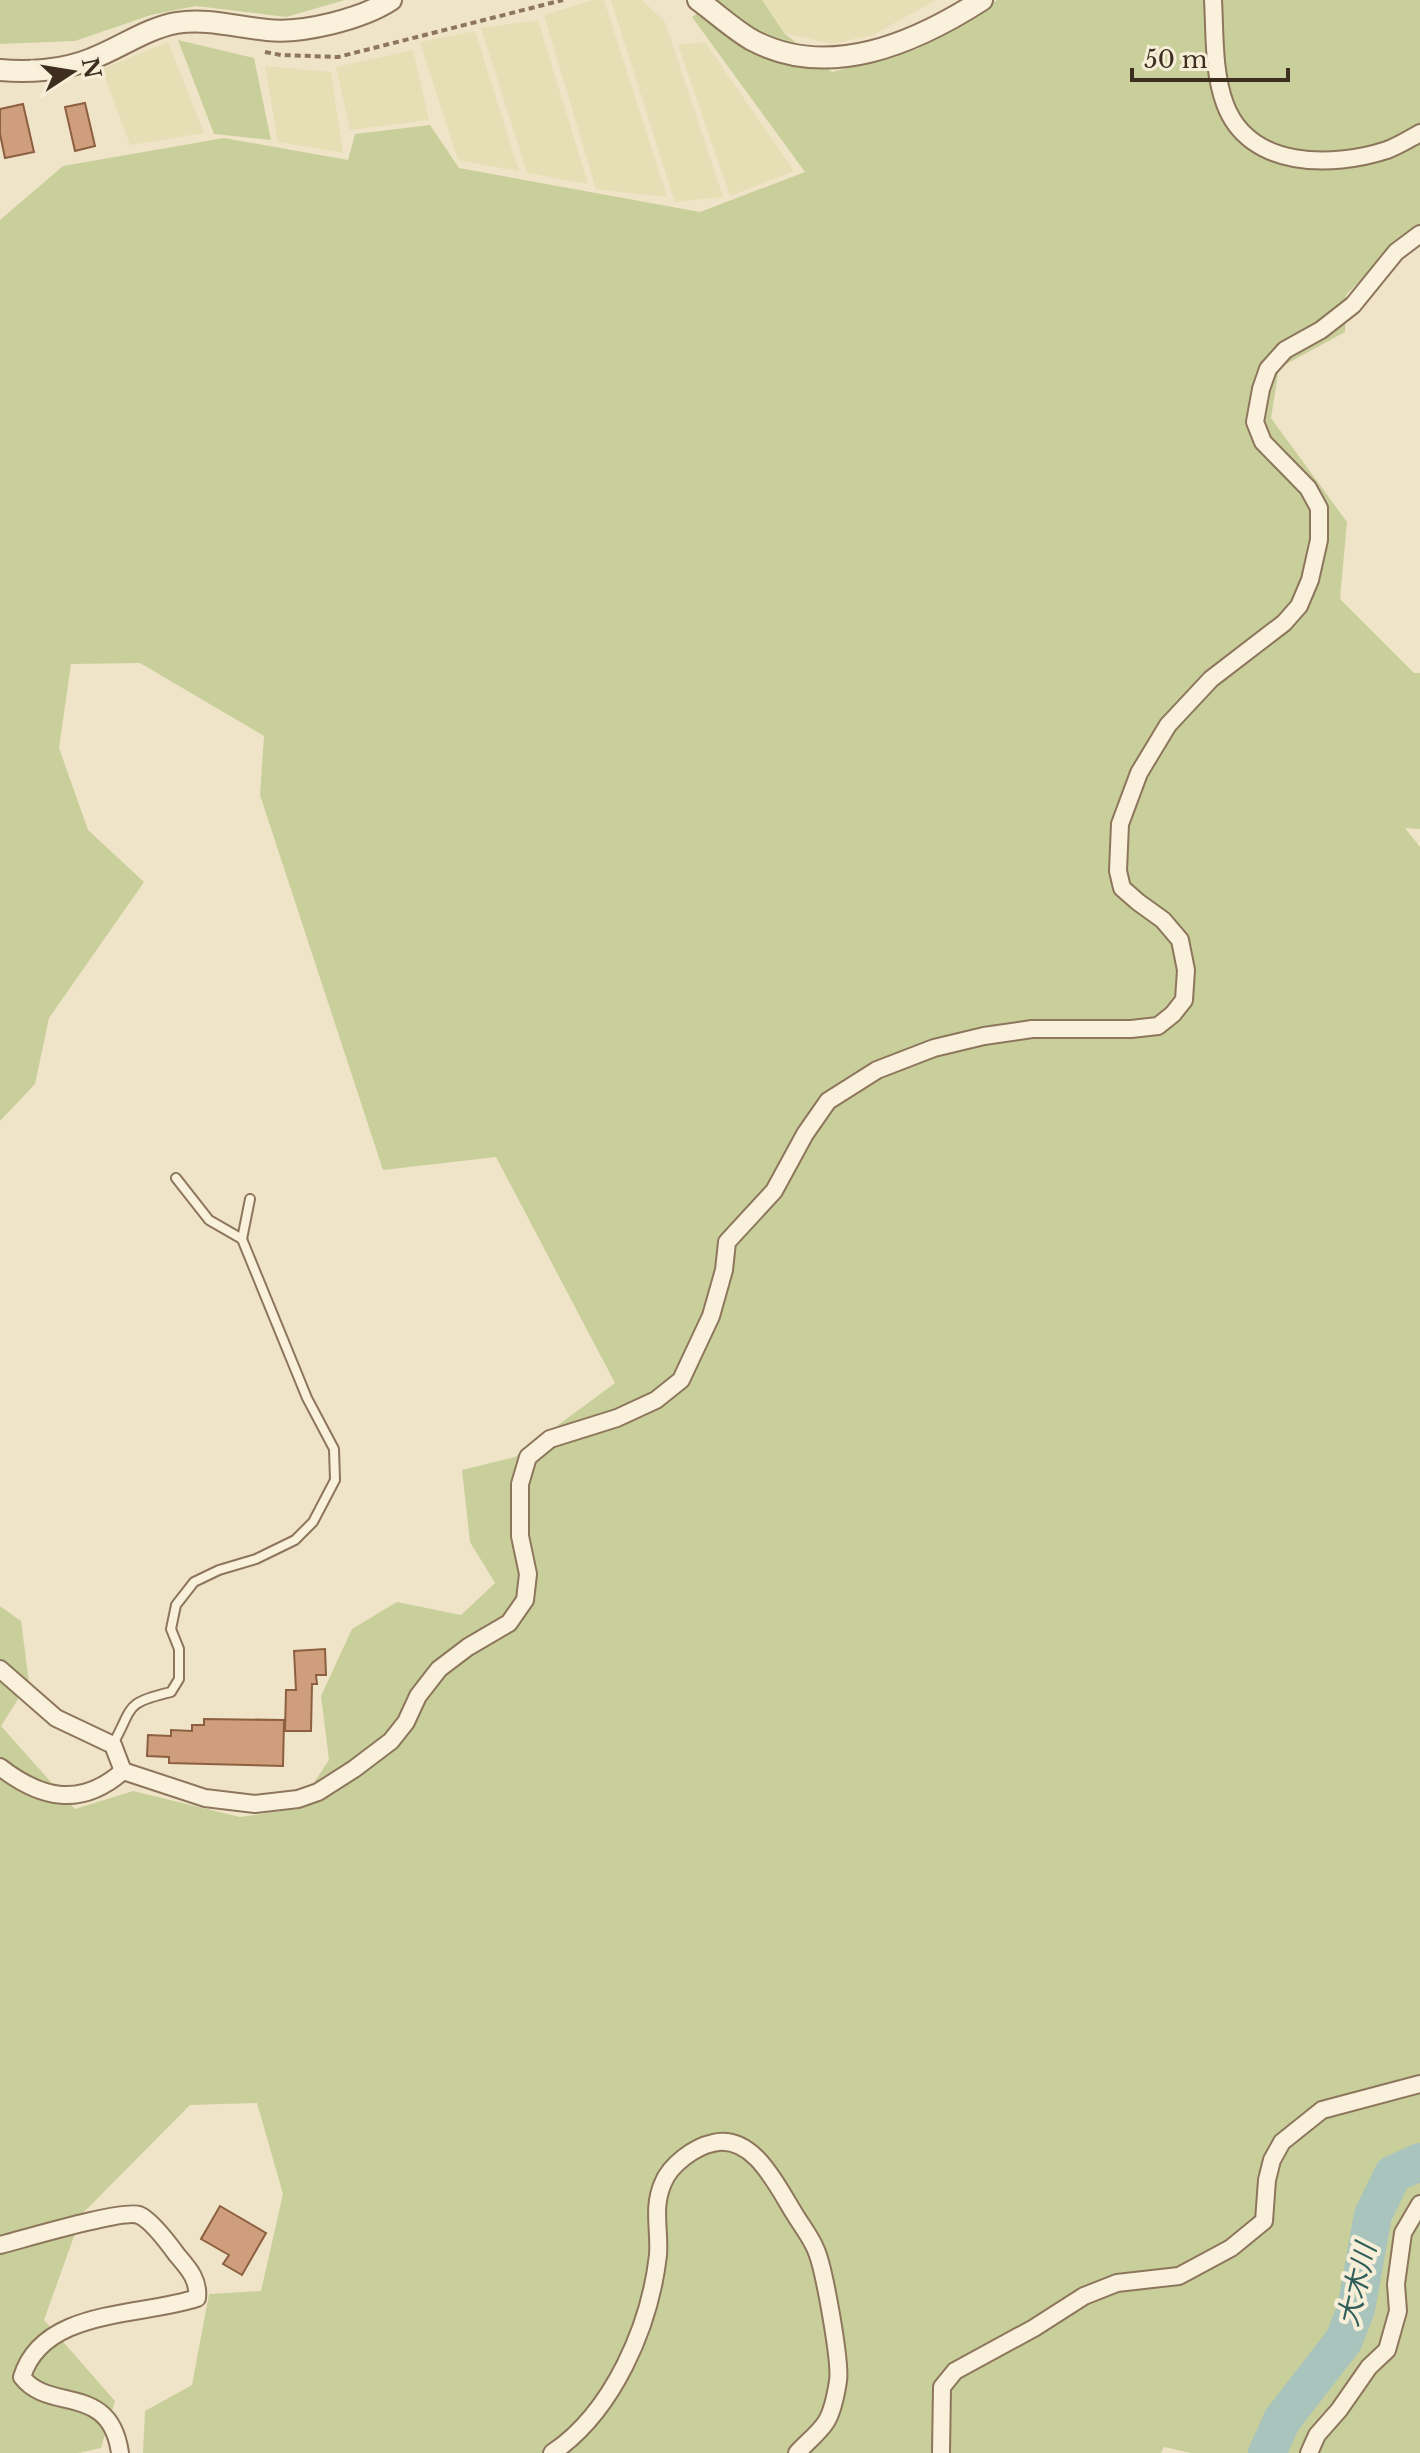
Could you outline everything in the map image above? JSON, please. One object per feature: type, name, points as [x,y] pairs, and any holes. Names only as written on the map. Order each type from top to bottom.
[{"type":"street","points":[[0,70],[43,70],[90,60],[140,35],[173,24],[201,20],[270,31],[297,30],[379,8],[391,0]]},
{"type":"street","points":[[698,0],[752,40],[810,58],[876,51],[906,41],[982,0]]},
{"type":"street","points":[[1213,0],[1218,84],[1226,108],[1238,127],[1260,146],[1299,159],[1328,162],[1360,158],[1390,149],[1420,133]]},
{"type":"street","points":[[123,1771],[205,1798],[255,1804],[298,1799],[318,1792],[354,1769],[391,1741],[406,1722],[418,1696],[439,1669],[468,1647],[509,1623],[517,1612],[525,1600],[528,1574],[520,1536],[520,1484],[528,1457],[550,1439],[617,1418],[656,1400],[681,1380],[711,1316],[724,1270],[727,1242],[774,1191],[805,1134],[828,1101],[877,1070],[946,1045],[1032,1029],[1158,1026],[1173,1014],[1184,1000],[1186,970],[1180,940],[1163,920],[1122,888],[1118,871],[1120,824],[1139,773],[1168,725],[1211,679],[1284,623],[1299,606],[1310,580],[1319,540],[1319,508],[1308,488],[1263,442],[1255,422],[1268,369],[1285,350],[1321,330],[1353,305],[1396,252],[1420,234]]},
{"type":"street","points":[[0,1669],[56,1718],[113,1745],[123,1771]]},
{"type":"street","points":[[0,1767],[20,1783],[51,1796],[82,1794],[106,1786],[123,1771]]},
{"type":"street","points":[[941,2453],[942,2387],[955,2371],[1034,2328],[1084,2296],[1117,2283],[1179,2276],[1231,2248],[1264,2221],[1267,2180],[1272,2160],[1282,2142],[1322,2110],[1420,2084]]},
{"type":"street","points":[[552,2453],[584,2424],[612,2387],[641,2332],[654,2284],[658,2249],[655,2208],[663,2180],[699,2148],[715,2142],[733,2142],[760,2161],[816,2250],[823,2271],[839,2377],[826,2422],[797,2453]]},
{"type":"street","points":[[1309,2453],[1317,2435],[1369,2367],[1387,2350],[1398,2311],[1396,2284],[1403,2233],[1420,2204]]},
{"type":"street","points":[[0,2245],[117,2214],[140,2215],[190,2270],[198,2286],[197,2298],[64,2329],[39,2346],[27,2361],[22,2377],[30,2388],[95,2408],[111,2424],[120,2453]]},
{"type":"lane","points":[[176,1178],[209,1220],[242,1239]]},
{"type":"lane","points":[[113,1745],[130,1707],[147,1697],[171,1692],[179,1679],[179,1649],[171,1629],[176,1605],[194,1582],[219,1570],[256,1559],[295,1540],[313,1522],[335,1480],[334,1449],[307,1398],[242,1239],[250,1199]]},
{"type":"path","points":[[251,49],[281,55],[338,57],[563,0]]},
{"type":"shaded area","points":[[594,0],[604,0],[667,197],[596,189],[544,15]]},
{"type":"shaded area","points":[[611,0],[642,0],[665,22],[723,197],[675,202]]},
{"type":"shaded area","points":[[762,0],[936,0],[873,35],[832,44],[784,33]]},
{"type":"shaded area","points":[[538,20],[588,184],[527,173],[481,28]]},
{"type":"shaded area","points":[[475,31],[519,171],[458,160],[420,42]]},
{"type":"shaded area","points":[[168,42],[204,133],[130,145],[102,69]]},
{"type":"shaded area","points":[[705,42],[794,171],[730,196],[678,45]]},
{"type":"shaded area","points":[[413,50],[429,120],[350,130],[336,67]]},
{"type":"shaded area","points":[[265,66],[331,72],[343,153],[278,142]]},
{"type":"green space","points":[[0,0],[345,0],[286,17],[196,6],[151,15],[75,41],[0,44]]},
{"type":"green space","points":[[718,0],[762,0],[784,33],[832,72],[917,49],[997,0],[1420,0],[1420,229],[1409,230],[1346,295],[1345,332],[1279,368],[1271,418],[1347,522],[1340,599],[1414,673],[1420,673],[1420,829],[1405,828],[1420,847],[1420,2453],[1191,2453],[1164,2447],[1161,2453],[143,2453],[145,2411],[192,2385],[209,2294],[261,2291],[283,2194],[257,2103],[190,2105],[82,2214],[44,2320],[115,2401],[101,2448],[78,2453],[0,2453],[0,1606],[21,1621],[29,1682],[1,1726],[75,1809],[133,1791],[240,1817],[296,1809],[329,1760],[321,1696],[352,1629],[397,1602],[461,1615],[495,1583],[470,1542],[462,1470],[515,1457],[615,1383],[496,1157],[383,1170],[260,795],[264,736],[140,663],[71,664],[59,748],[88,830],[144,882],[49,1018],[35,1084],[0,1121],[0,220],[63,166],[224,138],[348,160],[355,134],[430,125],[459,168],[700,212],[805,172],[692,17]]},
{"type":"green space","points":[[178,40],[254,58],[271,140],[214,134]]},
{"type":"building","points":[[85,103],[95,146],[75,151],[65,107]]},
{"type":"building","points":[[23,104],[34,152],[5,158],[0,134],[0,109]]},
{"type":"building","points":[[325,1649],[326,1675],[316,1675],[317,1684],[312,1684],[311,1731],[285,1731],[286,1690],[296,1690],[294,1651]]},
{"type":"building","points":[[204,1719],[284,1720],[283,1766],[169,1763],[169,1757],[147,1756],[148,1735],[171,1736],[171,1730],[192,1731],[192,1725],[204,1725]]},
{"type":"building","points":[[220,2206],[266,2233],[242,2275],[223,2264],[229,2255],[201,2239]]},
{"type":"waterway","name":"大木川","points":[[1267,2453],[1282,2420],[1344,2340],[1356,2309],[1373,2215],[1393,2174],[1420,2162]]}]
